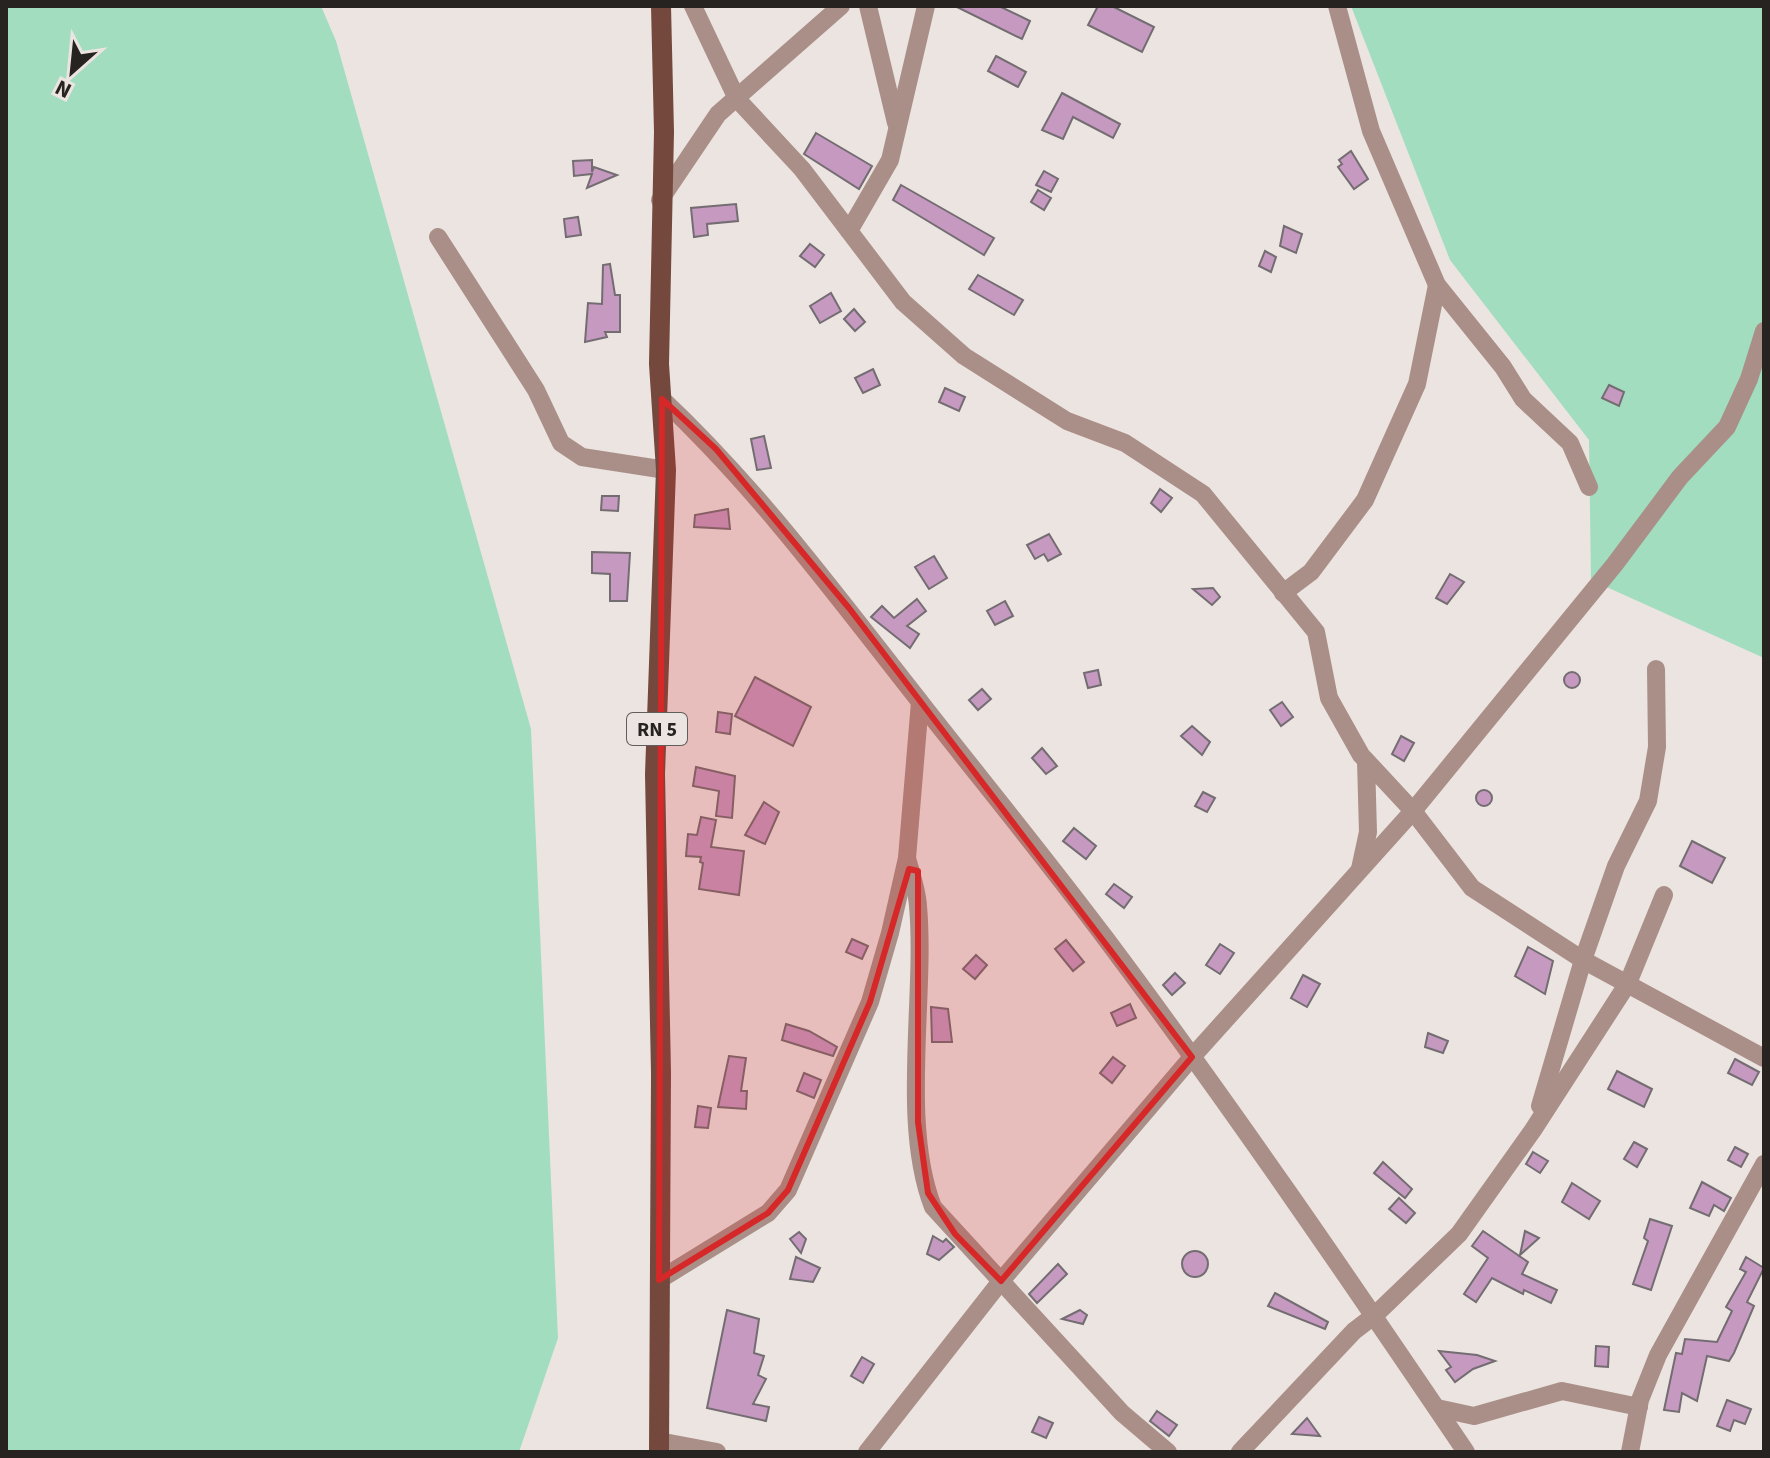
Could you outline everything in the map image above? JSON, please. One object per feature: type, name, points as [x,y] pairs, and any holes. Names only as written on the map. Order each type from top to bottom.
[{"type":"main road","name":"RN 5","points":[[659,1446],[661,1073],[655,774],[666,470],[662,399],[660,200],[664,132],[661,6]]},
{"type":"street","points":[[693,6],[737,99],[802,169],[903,302],[964,356],[1067,421],[1125,443],[1203,494],[1316,632],[1329,698],[1366,761],[1413,811],[1472,888],[1583,960],[1764,1058]]},
{"type":"street","points":[[660,200],[718,114],[841,6]]},
{"type":"street","points":[[868,6],[897,126]]},
{"type":"street","points":[[849,231],[890,160],[926,6]]},
{"type":"street","points":[[1337,6],[1371,131],[1437,285],[1503,367],[1523,399],[1570,443],[1589,487]]},
{"type":"street","points":[[438,237],[536,390],[561,443],[582,457],[666,470]]},
{"type":"street","points":[[1283,593],[1311,572],[1365,500],[1417,384],[1437,285]]},
{"type":"street","points":[[867,1452],[1001,1281],[1192,1057],[1413,811],[1615,564],[1680,477],[1727,427],[1749,379],[1764,331]]},
{"type":"street","points":[[662,399],[716,449],[849,608],[920,702],[1020,825],[1192,1057],[1375,1315],[1466,1452]]},
{"type":"street","points":[[1533,1130],[1583,960],[1616,866],[1648,801],[1657,747],[1656,669]]},
{"type":"street","points":[[659,1280],[768,1213],[788,1190],[870,1002],[907,858],[920,702]]},
{"type":"street","points":[[1359,871],[1368,832],[1366,761]]},
{"type":"street","points":[[907,858],[918,904],[918,1122],[928,1193],[933,1207],[1122,1413],[1168,1452]]},
{"type":"street","points":[[1240,1452],[1354,1331],[1375,1315],[1459,1234],[1533,1130],[1628,983],[1664,895]]},
{"type":"street","points":[[1630,1452],[1639,1407],[1658,1355],[1764,1164]]},
{"type":"street","points":[[1437,1408],[1474,1416],[1562,1391],[1639,1407]]},
{"type":"street","points":[[659,1446],[717,1452]]},
{"type":"highlighted area","points":[[662,399],[716,449],[849,608],[1192,1057],[1001,1281],[955,1234],[928,1193],[918,1122],[918,871],[909,869],[870,1002],[788,1190],[768,1213],[659,1280]]},
{"type":"green space","points":[[6,6],[321,6],[336,41],[531,729],[558,1338],[519,1452],[6,1452]]},
{"type":"green space","points":[[1351,6],[1764,6],[1764,658],[1591,580],[1589,440],[1450,260]]},
{"type":"building","points":[[955,6],[999,6],[1030,21],[1022,39]]},
{"type":"building","points":[[1098,6],[1112,6],[1154,27],[1142,52],[1088,25]]},
{"type":"building","points":[[996,56],[1026,72],[1018,87],[988,71]]},
{"type":"building","points":[[1062,93],[1120,124],[1113,138],[1073,117],[1063,139],[1042,130]]},
{"type":"building","points":[[816,133],[872,166],[859,189],[804,154]]},
{"type":"building","points":[[1351,151],[1368,179],[1354,189],[1338,167],[1342,164],[1339,160]]},
{"type":"building","points":[[592,160],[592,172],[594,167],[617,175],[587,188],[592,174],[574,176],[573,161]]},
{"type":"building","points":[[1044,171],[1058,179],[1051,192],[1036,185]]},
{"type":"building","points":[[901,185],[994,238],[984,255],[893,200]]},
{"type":"building","points":[[1038,190],[1051,198],[1044,210],[1031,202]]},
{"type":"building","points":[[736,204],[738,221],[707,224],[708,235],[694,237],[691,208]]},
{"type":"building","points":[[578,217],[581,235],[566,237],[564,219]]},
{"type":"building","points":[[1284,226],[1302,234],[1296,253],[1280,246]]},
{"type":"building","points":[[810,244],[824,255],[815,267],[800,256]]},
{"type":"building","points":[[1265,251],[1276,257],[1271,272],[1259,266]]},
{"type":"building","points":[[610,264],[615,295],[620,295],[620,332],[605,332],[607,337],[585,342],[588,303],[602,304],[603,265]]},
{"type":"building","points":[[978,275],[1023,300],[1014,315],[969,289]]},
{"type":"building","points":[[831,293],[841,311],[820,323],[810,306]]},
{"type":"building","points":[[854,309],[865,322],[855,331],[844,319]]},
{"type":"building","points":[[873,369],[880,385],[863,393],[855,378]]},
{"type":"building","points":[[1609,385],[1624,392],[1619,406],[1602,398]]},
{"type":"building","points":[[945,388],[965,397],[959,411],[939,402]]},
{"type":"building","points":[[764,436],[771,468],[757,470],[751,439]]},
{"type":"building","points":[[1160,489],[1172,498],[1161,512],[1151,503]]},
{"type":"building","points":[[602,496],[619,496],[618,511],[601,510]]},
{"type":"building","points":[[728,509],[730,529],[694,527],[695,515]]},
{"type":"building","points":[[1049,534],[1061,554],[1048,561],[1044,554],[1035,559],[1027,545]]},
{"type":"building","points":[[592,552],[630,553],[627,601],[610,601],[610,574],[592,573]]},
{"type":"building","points":[[934,556],[947,578],[929,589],[915,567]]},
{"type":"building","points":[[1450,574],[1464,582],[1447,604],[1436,598]]},
{"type":"building","points":[[1213,588],[1220,597],[1212,605],[1193,589]]},
{"type":"building","points":[[917,599],[926,611],[907,626],[919,634],[910,648],[871,617],[882,606],[894,618]]},
{"type":"building","points":[[1005,601],[1013,616],[995,625],[987,611]]},
{"type":"building","points":[[1098,670],[1101,685],[1088,688],[1084,673]]},
{"type":"building","points":[[1569,672],[1575,672],[1580,680],[1578,686],[1569,688],[1564,683],[1564,677]]},
{"type":"building","points":[[755,677],[811,707],[793,746],[735,716]]},
{"type":"building","points":[[982,689],[991,699],[978,710],[969,700]]},
{"type":"building","points":[[1282,702],[1293,717],[1281,726],[1270,710]]},
{"type":"building","points":[[718,712],[732,714],[730,734],[716,732]]},
{"type":"building","points":[[1192,726],[1210,742],[1202,755],[1181,736]]},
{"type":"building","points":[[1401,736],[1414,743],[1404,761],[1392,754]]},
{"type":"building","points":[[1042,748],[1057,766],[1046,774],[1032,758]]},
{"type":"building","points":[[696,767],[735,776],[732,818],[716,816],[719,791],[693,786]]},
{"type":"building","points":[[1481,790],[1487,790],[1492,798],[1490,804],[1481,806],[1476,801],[1476,795]]},
{"type":"building","points":[[1203,792],[1215,798],[1207,812],[1195,806]]},
{"type":"building","points":[[764,802],[779,812],[765,844],[745,835]]},
{"type":"building","points":[[701,817],[716,820],[711,847],[744,851],[739,895],[699,889],[701,857],[686,856],[688,834],[697,835]]},
{"type":"building","points":[[1074,828],[1096,846],[1086,859],[1063,841]]},
{"type":"building","points":[[1692,841],[1725,858],[1712,883],[1680,866]]},
{"type":"building","points":[[1114,884],[1132,897],[1124,908],[1106,894]]},
{"type":"building","points":[[852,939],[868,946],[862,959],[846,952]]},
{"type":"building","points":[[1066,940],[1084,962],[1073,971],[1055,949]]},
{"type":"building","points":[[1220,944],[1234,953],[1220,974],[1206,965]]},
{"type":"building","points":[[1528,947],[1553,961],[1545,994],[1515,976]]},
{"type":"building","points":[[976,955],[987,965],[975,979],[963,969]]},
{"type":"building","points":[[1175,973],[1185,983],[1172,995],[1163,985]]},
{"type":"building","points":[[1303,975],[1320,984],[1307,1007],[1291,998]]},
{"type":"building","points":[[1130,1004],[1136,1018],[1117,1026],[1111,1013]]},
{"type":"building","points":[[931,1007],[948,1009],[952,1042],[932,1042]]},
{"type":"building","points":[[786,1024],[809,1031],[837,1047],[833,1056],[782,1040]]},
{"type":"building","points":[[1428,1033],[1448,1041],[1443,1053],[1425,1047]]},
{"type":"building","points":[[729,1056],[746,1058],[741,1091],[747,1091],[746,1109],[718,1107]]},
{"type":"building","points":[[1113,1057],[1125,1066],[1112,1083],[1100,1073]]},
{"type":"building","points":[[1735,1059],[1759,1072],[1752,1085],[1728,1073]]},
{"type":"building","points":[[1617,1071],[1652,1089],[1644,1107],[1608,1089]]},
{"type":"building","points":[[804,1073],[821,1080],[814,1098],[797,1091]]},
{"type":"building","points":[[698,1106],[711,1108],[708,1128],[695,1127]]},
{"type":"building","points":[[1634,1142],[1647,1149],[1637,1167],[1624,1159]]},
{"type":"building","points":[[1735,1147],[1748,1154],[1741,1167],[1728,1160]]},
{"type":"building","points":[[1533,1152],[1548,1161],[1540,1173],[1526,1164]]},
{"type":"building","points":[[1383,1162],[1412,1189],[1405,1198],[1374,1173]]},
{"type":"building","points":[[1702,1182],[1731,1198],[1724,1211],[1714,1205],[1709,1216],[1690,1208]]},
{"type":"building","points":[[1572,1183],[1600,1201],[1589,1219],[1562,1202]]},
{"type":"building","points":[[1399,1198],[1415,1213],[1406,1223],[1389,1209]]},
{"type":"building","points":[[1650,1219],[1672,1226],[1651,1290],[1633,1284],[1648,1241],[1644,1238]]},
{"type":"building","points":[[1483,1231],[1528,1262],[1522,1274],[1557,1290],[1551,1303],[1524,1290],[1523,1294],[1492,1278],[1476,1302],[1464,1294],[1488,1258],[1472,1246]]},
{"type":"building","points":[[1525,1231],[1539,1238],[1520,1255]]},
{"type":"building","points":[[799,1232],[806,1239],[801,1253],[790,1239]]},
{"type":"building","points":[[933,1236],[943,1242],[946,1239],[954,1247],[939,1260],[927,1254]]},
{"type":"building","points":[[1195,1251],[1204,1255],[1208,1264],[1204,1273],[1195,1277],[1186,1273],[1182,1264],[1186,1255]]},
{"type":"building","points":[[796,1257],[820,1268],[813,1282],[790,1279]]},
{"type":"building","points":[[1746,1257],[1764,1268],[1747,1302],[1754,1306],[1734,1353],[1729,1361],[1707,1356],[1697,1401],[1682,1393],[1679,1412],[1664,1410],[1676,1353],[1682,1354],[1685,1339],[1717,1342],[1732,1311],[1726,1307],[1746,1272],[1740,1269]]},
{"type":"building","points":[[1058,1264],[1067,1274],[1037,1303],[1029,1294]]},
{"type":"building","points":[[1275,1293],[1328,1322],[1325,1329],[1268,1306]]},
{"type":"building","points":[[727,1310],[759,1319],[754,1353],[764,1356],[758,1375],[766,1379],[753,1404],[769,1407],[766,1421],[707,1408]]},
{"type":"building","points":[[1080,1310],[1087,1315],[1083,1324],[1062,1319]]},
{"type":"building","points":[[1596,1346],[1609,1347],[1608,1367],[1595,1366]]},
{"type":"building","points":[[1439,1351],[1477,1355],[1495,1361],[1473,1369],[1455,1382],[1446,1370],[1451,1367]]},
{"type":"building","points":[[862,1357],[874,1364],[863,1383],[851,1376]]},
{"type":"building","points":[[1727,1400],[1751,1409],[1745,1424],[1734,1420],[1730,1431],[1717,1426]]},
{"type":"building","points":[[1157,1411],[1177,1425],[1169,1436],[1150,1421]]},
{"type":"building","points":[[1039,1417],[1053,1423],[1046,1438],[1032,1432]]},
{"type":"building","points":[[1307,1418],[1320,1436],[1292,1434]]}]
